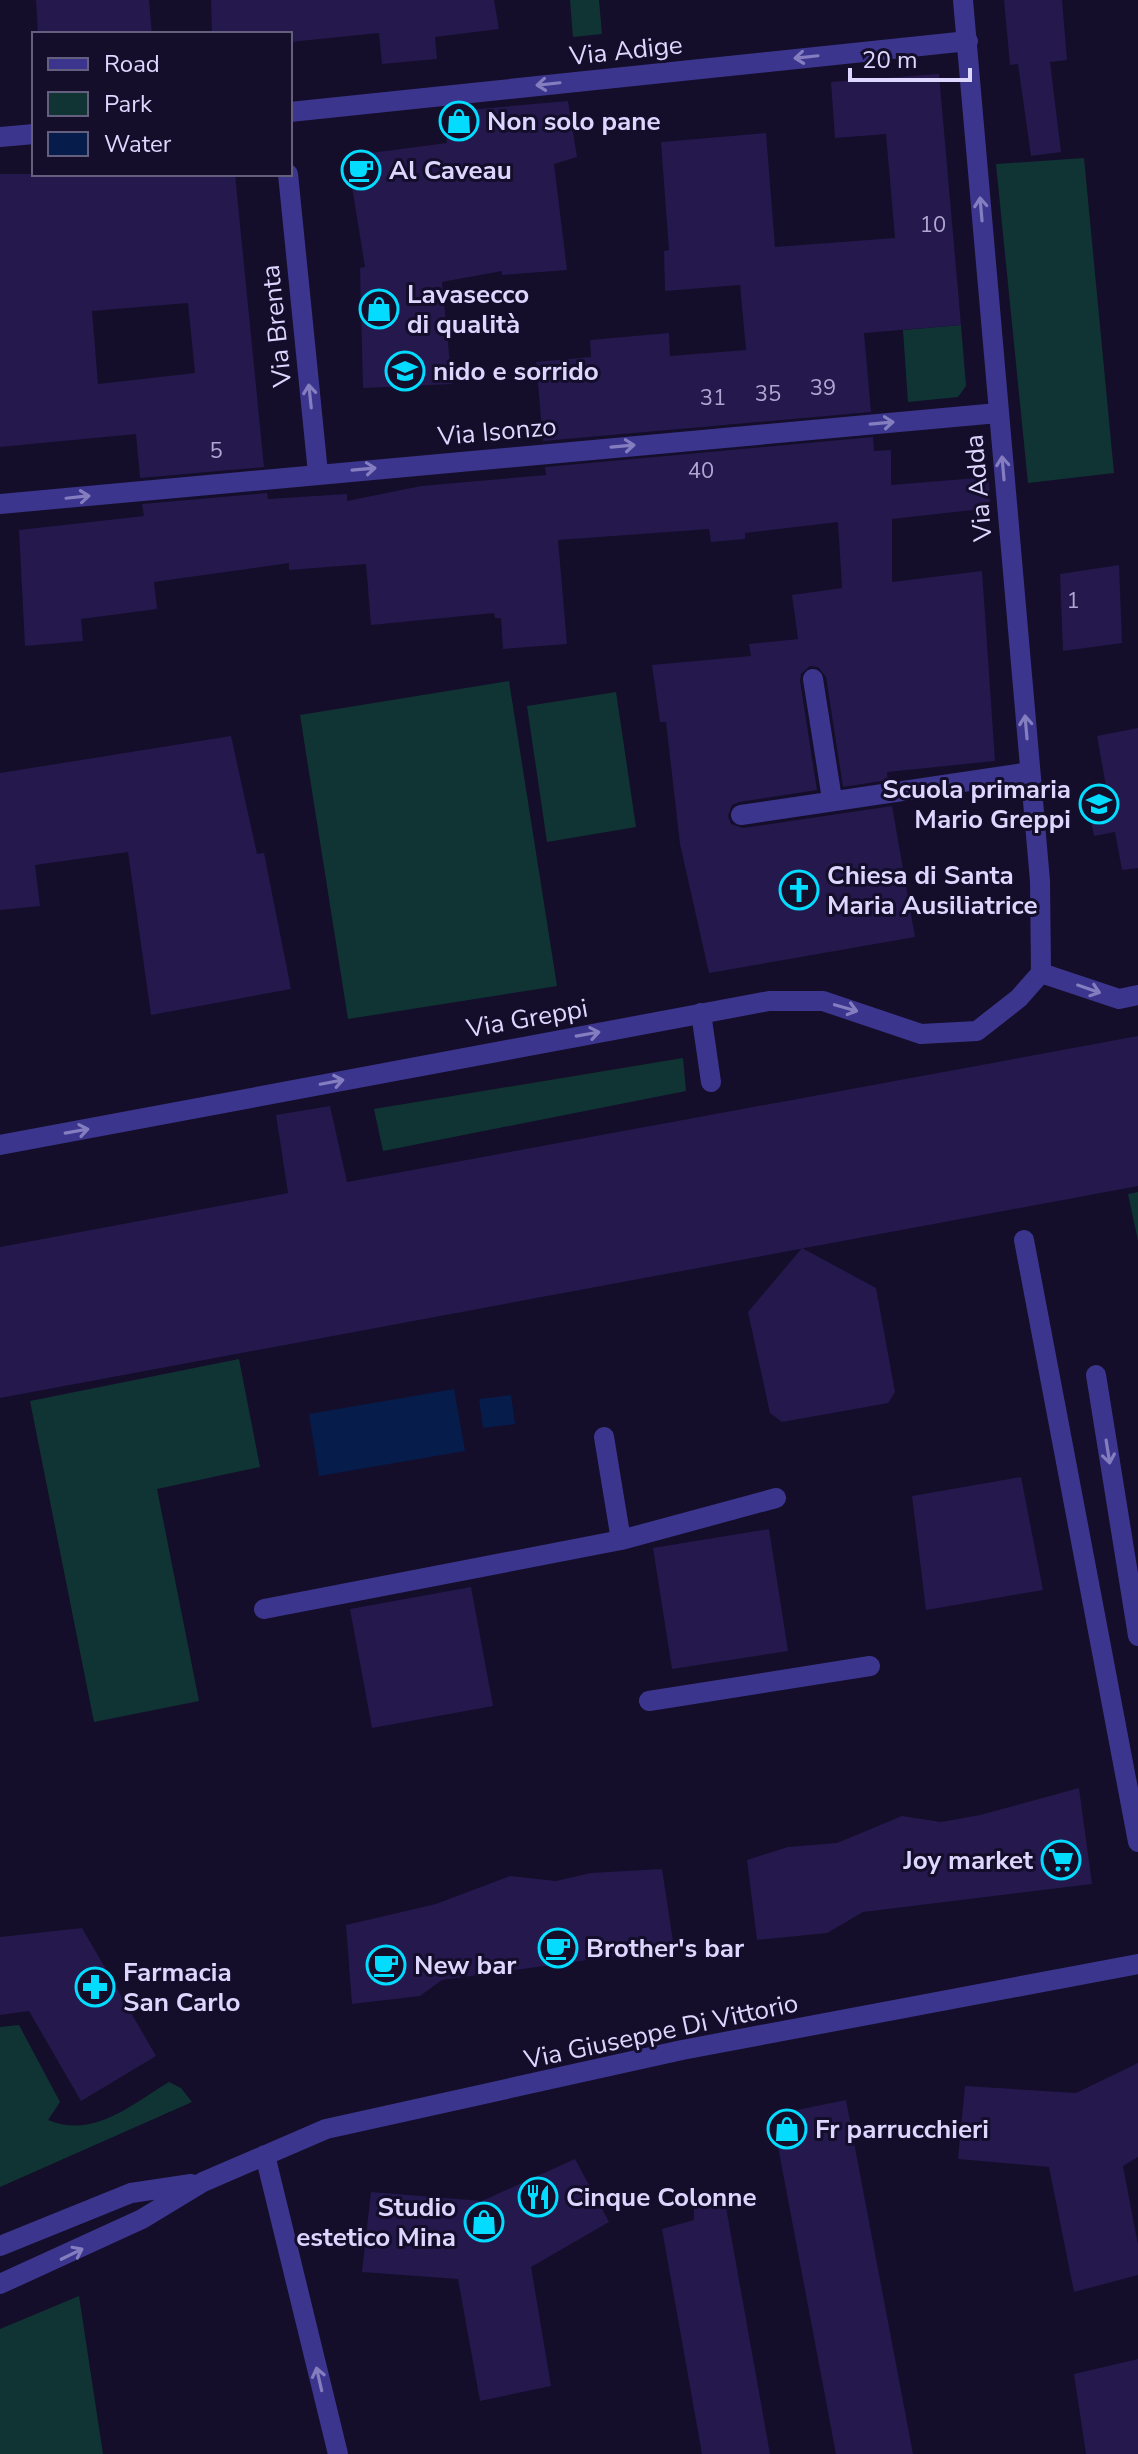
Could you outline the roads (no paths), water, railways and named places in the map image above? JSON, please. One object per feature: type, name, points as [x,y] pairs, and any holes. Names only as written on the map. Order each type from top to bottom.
[{"type":"street","name":"Via Adda","points":[[963,0],[1040,881],[1041,973]]},
{"type":"street","name":"Via Adige","points":[[292,112],[968,41]]},
{"type":"street","points":[[0,137],[32,134]]},
{"type":"street","name":"Via Brenta","points":[[288,176],[318,473]]},
{"type":"street","name":"Via Isonzo","points":[[0,504],[998,413]]},
{"type":"street","points":[[813,679],[832,799]]},
{"type":"street","points":[[741,815],[832,799],[1030,772]]},
{"type":"street","points":[[1041,973],[1119,999],[1138,995]]},
{"type":"street","name":"Via Greppi","points":[[0,1145],[769,1001],[823,1001],[921,1034],[977,1031],[1019,998],[1041,973]]},
{"type":"street","points":[[701,1013],[711,1082]]},
{"type":"street","points":[[1024,1240],[1138,1842]]},
{"type":"street","points":[[1096,1375],[1138,1636]]},
{"type":"street","points":[[604,1437],[621,1540]]},
{"type":"street","points":[[264,1609],[621,1540],[776,1498]]},
{"type":"street","points":[[649,1701],[870,1666]]},
{"type":"street","name":"Via Giuseppe Di Vittorio","points":[[0,2284],[142,2219],[203,2182],[326,2129],[682,2050],[1138,1964]]},
{"type":"street","points":[[265,2155],[338,2454]]},
{"type":"street","name":"Via Giuseppe Di Vittorio","points":[[0,2246],[131,2193],[203,2182]]},
{"type":"water","points":[[454,1389],[465,1451],[319,1476],[309,1414]]},
{"type":"water","points":[[511,1395],[515,1424],[483,1428],[479,1399]]},
{"type":"place","name":"Non solo pane","points":[[459,121]]},
{"type":"place","name":"Al Caveau","points":[[361,170]]},
{"type":"place","name":"Lavasecco di qualità","points":[[379,309]]},
{"type":"place","name":"nido e sorrido","points":[[405,371]]},
{"type":"place","name":"Scuola primaria Mario Greppi","points":[[1099,804]]},
{"type":"place","name":"Chiesa di Santa Maria Ausiliatrice","points":[[799,890]]},
{"type":"place","name":"Joy market","points":[[1061,1860]]},
{"type":"place","name":"Brother's bar","points":[[558,1948]]},
{"type":"place","name":"New bar","points":[[386,1965]]},
{"type":"place","name":"Farmacia San Carlo","points":[[95,1987]]},
{"type":"place","name":"Fr parrucchieri","points":[[787,2129]]},
{"type":"place","name":"Cinque Colonne","points":[[538,2197]]},
{"type":"place","name":"Studio estetico Mina","points":[[484,2222]]}]
